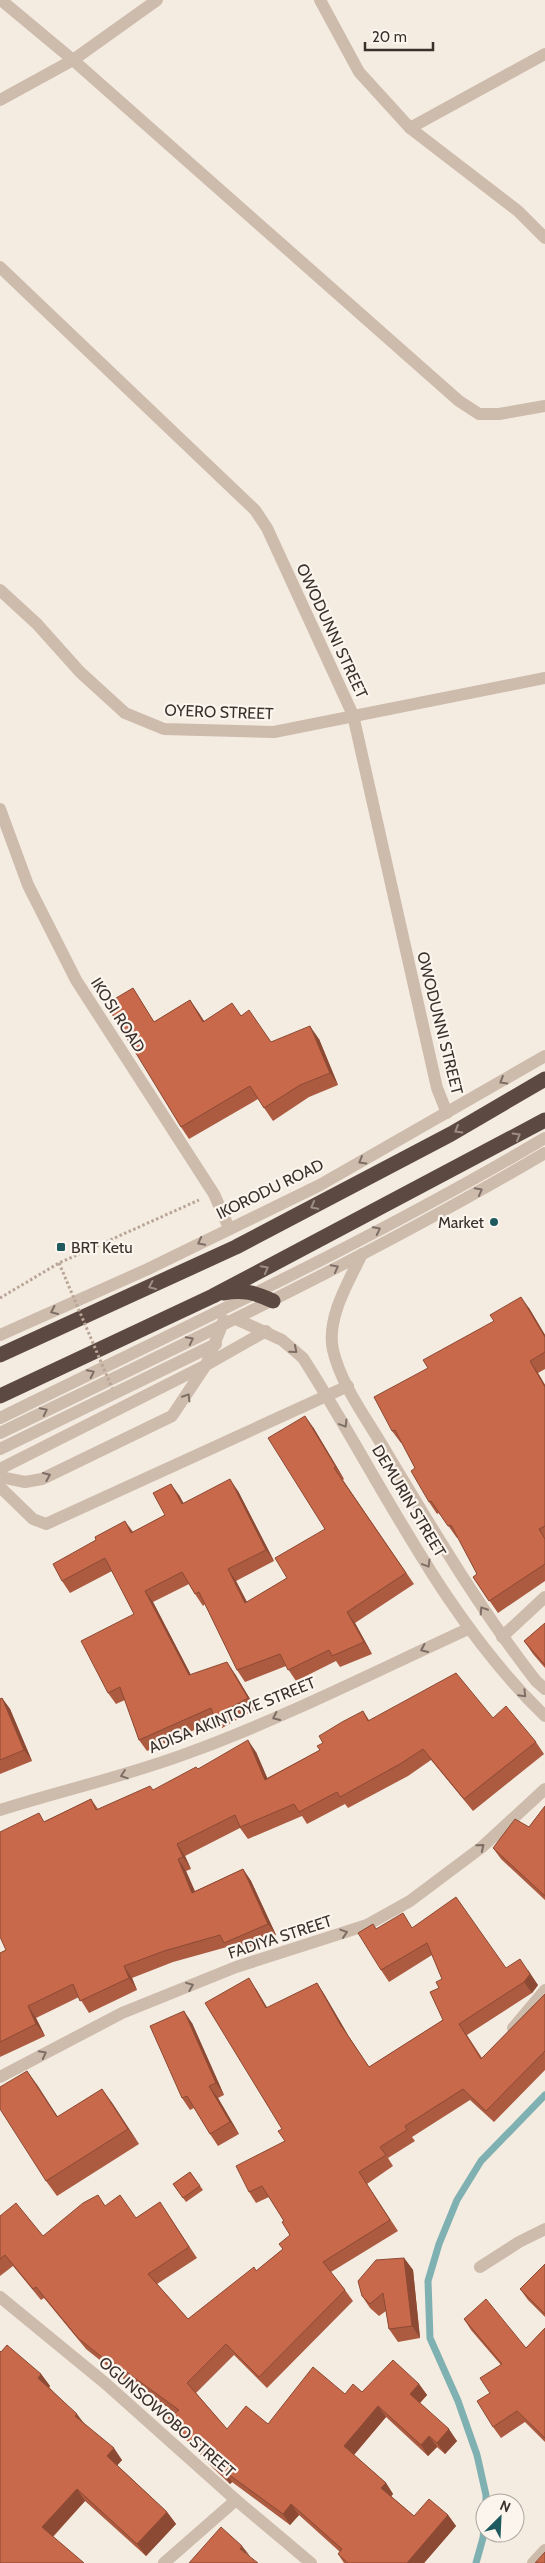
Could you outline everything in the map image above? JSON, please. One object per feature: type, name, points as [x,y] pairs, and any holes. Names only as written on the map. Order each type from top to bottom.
[{"type":"highway","name":"IKORODU ROAD","points":[[0,1355],[236,1247],[451,1134],[545,1079]]},
{"type":"highway","points":[[0,1396],[213,1296],[515,1138],[545,1120]]},
{"type":"highway","points":[[213,1296],[238,1290],[254,1293],[273,1301]]},
{"type":"street","points":[[1,0],[73,60],[459,401],[479,414],[499,414],[545,406]]},
{"type":"street","points":[[0,100],[73,60],[157,0]]},
{"type":"street","points":[[320,0],[359,72],[410,128],[518,211],[545,238]]},
{"type":"street","points":[[410,128],[545,54]]},
{"type":"street","name":"OWODUNNI STREET","points":[[0,268],[255,510],[267,528],[353,715],[437,1088],[447,1112]]},
{"type":"street","name":"OYERO STREET","points":[[0,590],[37,624],[80,672],[125,714],[164,729],[274,732],[545,678]]},
{"type":"street","name":"IKOSI ROAD","points":[[0,809],[28,885],[76,980],[214,1194],[229,1228]]},
{"type":"street","name":"IKORODU ROAD","points":[[0,1335],[148,1269],[320,1185],[545,1056]]},
{"type":"street","points":[[0,1418],[254,1293],[479,1178],[545,1138]]},
{"type":"street","points":[[0,1433],[273,1301],[545,1153]]},
{"type":"street","name":"DEMURIN STREET","points":[[362,1254],[345,1289],[334,1322],[333,1349],[348,1386],[452,1562],[502,1637],[536,1681],[545,1689]]},
{"type":"street","points":[[0,1477],[25,1482],[42,1478],[172,1416],[206,1365],[216,1344],[228,1306]]},
{"type":"street","name":"DEMURIN STREET","points":[[236,1319],[266,1331],[282,1340],[303,1358],[328,1396],[468,1629],[522,1694],[545,1716]]},
{"type":"street","points":[[0,1469],[206,1365],[266,1331]]},
{"type":"street","points":[[0,1449],[216,1344]]},
{"type":"street","points":[[0,1487],[33,1520],[46,1524],[348,1386]]},
{"type":"street","points":[[502,1637],[545,1597]]},
{"type":"street","name":"ADISA AKINTOYE STREET","points":[[0,1810],[107,1781],[188,1754],[259,1725],[468,1629]]},
{"type":"street","name":"FADIYA STREET","points":[[0,2077],[130,2010],[236,1967],[367,1925],[410,1901],[482,1847],[545,1789]]},
{"type":"street","points":[[510,2032],[545,1990]]},
{"type":"street","points":[[480,2267],[519,2242],[545,2229]]},
{"type":"street","name":"OGUNSOWOBO STREET","points":[[0,2297],[105,2383],[236,2500],[311,2563]]},
{"type":"street","points":[[164,2563],[236,2500]]},
{"type":"street","points":[[533,2563],[545,2550]]},
{"type":"path","points":[[0,1298],[59,1263],[214,1194]]},
{"type":"path","points":[[59,1263],[112,1388]]},
{"type":"building","points":[[133,988],[154,1022],[190,1000],[203,1022],[232,1003],[241,1016],[249,1010],[271,1042],[310,1026],[330,1073],[300,1085],[264,1108],[250,1086],[181,1127],[106,1004]]},
{"type":"building","points":[[521,1297],[545,1337],[545,1352],[530,1361],[545,1387],[545,1526],[539,1529],[545,1539],[545,1564],[489,1601],[473,1577],[477,1574],[451,1525],[448,1526],[431,1501],[429,1502],[411,1471],[415,1468],[395,1430],[392,1431],[374,1397],[428,1368],[423,1360],[494,1321],[490,1315]]},
{"type":"building","points":[[305,1416],[336,1467],[334,1468],[406,1573],[347,1612],[364,1642],[332,1656],[329,1650],[288,1670],[280,1654],[237,1670],[199,1592],[195,1594],[182,1572],[145,1591],[189,1675],[227,1662],[248,1698],[214,1717],[211,1708],[139,1740],[120,1687],[108,1693],[81,1641],[134,1614],[105,1558],[62,1581],[53,1564],[96,1540],[95,1537],[125,1521],[131,1533],[165,1515],[153,1493],[171,1484],[182,1504],[230,1479],[266,1550],[228,1569],[245,1603],[287,1578],[275,1558],[325,1529],[268,1438]]},
{"type":"building","points":[[545,1623],[545,1665],[524,1641]]},
{"type":"building","points":[[456,1673],[493,1718],[506,1706],[536,1742],[464,1799],[423,1749],[340,1797],[337,1792],[299,1812],[294,1804],[240,1827],[235,1815],[177,1844],[183,1857],[178,1859],[192,1893],[243,1869],[268,1924],[224,1943],[220,1935],[164,1951],[124,1966],[129,1978],[80,2001],[73,1984],[28,2006],[36,2024],[0,2042],[0,1953],[6,1950],[0,1937],[0,1832],[39,1813],[44,1822],[91,1799],[96,1810],[150,1786],[153,1790],[196,1767],[198,1769],[248,1740],[265,1780],[320,1750],[317,1746],[323,1743],[319,1736],[342,1722],[363,1711],[368,1721]]},
{"type":"building","points":[[2,1698],[24,1750],[0,1760],[0,1699]]},
{"type":"building","points":[[545,1806],[545,1896],[493,1848],[515,1819],[529,1827]]},
{"type":"building","points":[[456,1897],[506,1968],[520,1959],[530,1974],[524,1982],[459,2024],[481,2059],[545,1994],[545,2051],[486,2111],[463,2089],[405,2126],[407,2130],[380,2147],[386,2155],[359,2172],[390,2220],[323,2262],[345,2290],[259,2377],[226,2344],[187,2383],[227,2429],[246,2406],[268,2424],[313,2367],[345,2394],[353,2384],[362,2392],[393,2360],[419,2384],[410,2394],[449,2429],[437,2443],[429,2436],[421,2445],[378,2406],[344,2446],[386,2483],[381,2488],[414,2516],[429,2499],[448,2515],[407,2563],[348,2563],[338,2554],[342,2549],[291,2504],[283,2514],[224,2471],[222,2473],[168,2418],[179,2410],[121,2368],[118,2370],[78,2338],[36,2287],[33,2289],[5,2255],[0,2259],[0,2216],[16,2203],[43,2236],[83,2203],[98,2195],[105,2206],[120,2195],[136,2218],[160,2202],[189,2247],[148,2274],[188,2319],[254,2267],[256,2271],[283,2249],[279,2244],[290,2235],[282,2222],[284,2221],[262,2186],[249,2192],[236,2166],[285,2141],[278,2131],[282,2129],[205,2003],[249,1978],[266,2008],[317,1983],[340,2024],[369,2067],[443,2020],[430,1992],[439,1988],[436,1982],[442,1979],[427,1943],[381,1970],[358,1933],[373,1924],[376,1929],[403,1913],[412,1928]]},
{"type":"building","points":[[184,2011],[216,2083],[209,2086],[230,2122],[210,2134],[187,2096],[182,2098],[150,2026]]},
{"type":"building","points":[[27,2071],[57,2117],[102,2089],[128,2129],[46,2181],[0,2109],[0,2087]]},
{"type":"building","points":[[190,2172],[200,2186],[183,2198],[173,2184]]},
{"type":"building","points":[[404,2258],[412,2326],[389,2329],[383,2293],[370,2304],[362,2296],[358,2281],[376,2260]]},
{"type":"building","points":[[545,2264],[545,2314],[520,2289]]},
{"type":"building","points":[[486,2299],[526,2348],[545,2328],[545,2438],[517,2411],[493,2427],[477,2401],[490,2393],[480,2378],[502,2364],[464,2319]]},
{"type":"building","points":[[7,2345],[41,2374],[38,2378],[77,2414],[75,2416],[114,2448],[107,2456],[167,2512],[137,2544],[77,2489],[42,2527],[84,2563],[0,2563],[0,2351]]},
{"type":"building","points":[[221,2527],[242,2546],[240,2549],[258,2563],[189,2563]]},
{"type":"building","points":[[545,2552],[545,2563],[535,2563]]},
{"type":"waterway","points":[[486,2493],[477,2455],[458,2401],[430,2338],[428,2281],[439,2244],[457,2200],[481,2161],[545,2095]]},
{"type":"waterway","points":[[476,2563],[482,2543]]},
{"type":"place","name":"Market","points":[[494,1222]]},
{"type":"place","name":"BRT Ketu","points":[[61,1247]]}]
